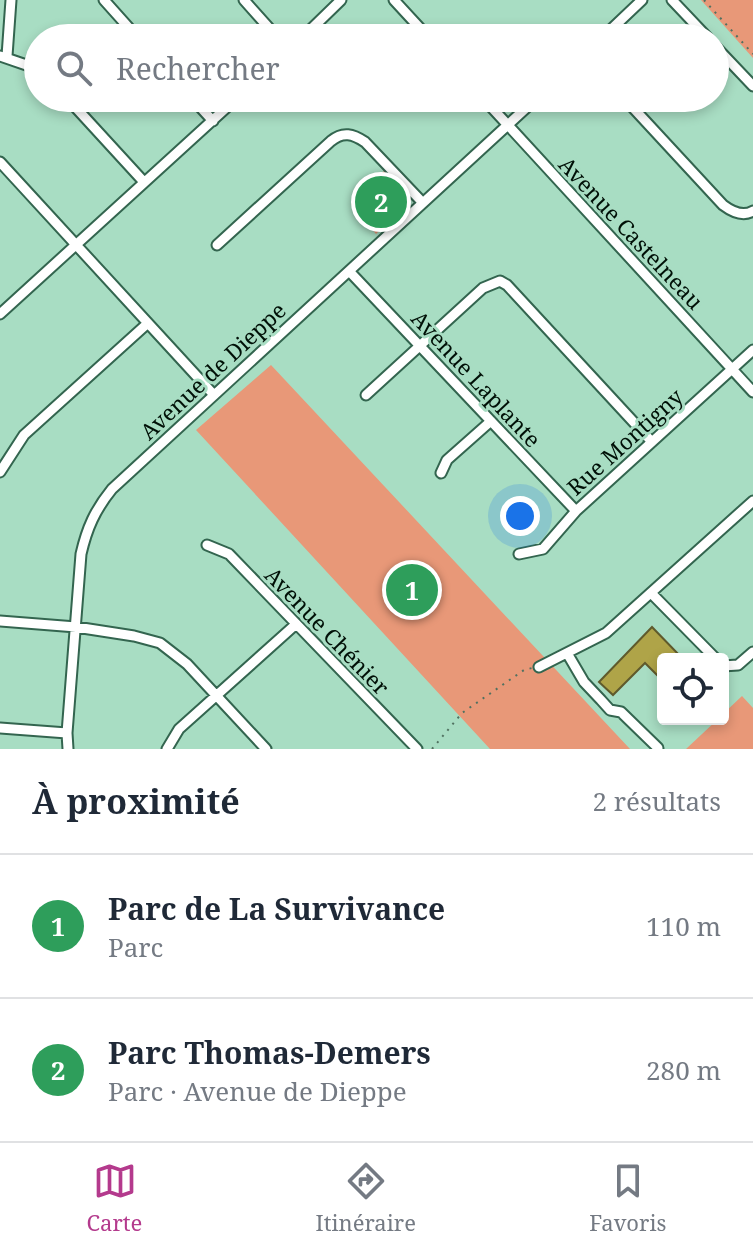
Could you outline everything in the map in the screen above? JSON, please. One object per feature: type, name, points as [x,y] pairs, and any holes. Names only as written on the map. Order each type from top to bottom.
[{"type":"street","points":[[11,0],[3,56],[24,64]]},
{"type":"street","points":[[104,0],[125,24]]},
{"type":"street","points":[[244,0],[265,24]]},
{"type":"street","points":[[316,24],[341,0]]},
{"type":"street","points":[[394,0],[416,24]]},
{"type":"street","points":[[617,24],[642,0]]},
{"type":"street","points":[[672,0],[695,24]]},
{"type":"street","points":[[729,61],[753,86]]},
{"type":"street","points":[[80,112],[144,182]]},
{"type":"street","points":[[205,112],[213,121]]},
{"type":"street","points":[[0,314],[222,112]]},
{"type":"street","name":"Avenue Castelneau","points":[[496,112],[753,392]]},
{"type":"street","name":"Avenue de Dieppe","points":[[68,749],[81,554],[86,530],[96,509],[112,489],[522,112]]},
{"type":"street","points":[[637,112],[723,205],[731,211],[748,214],[753,211]]},
{"type":"street","points":[[217,245],[331,141],[347,134],[365,142],[423,203]]},
{"type":"street","points":[[0,162],[214,395]]},
{"type":"street","name":"Avenue Laplante","points":[[349,271],[576,511]]},
{"type":"street","points":[[366,395],[483,288],[500,281],[652,442]]},
{"type":"street","points":[[0,472],[24,435],[148,323]]},
{"type":"street","name":"Rue Montigny","points":[[519,554],[543,549],[576,511],[753,350]]},
{"type":"street","points":[[441,473],[447,460],[491,421]]},
{"type":"street","points":[[539,667],[606,633],[753,501]]},
{"type":"street","name":"Avenue Chénier","points":[[207,545],[229,554],[417,749]]},
{"type":"street","points":[[652,594],[710,653]]},
{"type":"street","points":[[0,621],[76,627],[160,643],[178,655],[266,749]]},
{"type":"street","points":[[167,749],[173,736],[295,625]]},
{"type":"street","points":[[729,666],[738,665],[753,652]]},
{"type":"street","points":[[567,653],[584,682],[610,710],[621,712],[658,748]]},
{"type":"street","points":[[0,728],[67,733]]},
{"type":"path","points":[[704,0],[726,24]]},
{"type":"path","points":[[729,28],[753,54]]},
{"type":"path","points":[[432,749],[462,713],[524,670],[539,667]]},
{"type":"shaded area","points":[[701,0],[753,0],[753,58],[729,31],[729,24],[723,24]]},
{"type":"shaded area","points":[[384,171],[411,200],[376,234],[351,204]]},
{"type":"shaded area","points":[[271,365],[630,749],[490,749],[196,430]]},
{"type":"shaded area","points":[[742,696],[753,708],[753,749],[686,749],[712,725],[729,725],[729,708]]},
{"type":"building","points":[[652,627],[677,653],[657,653],[657,675],[645,663],[613,695],[599,682]]},
{"type":"place","name":"Parc Thomas-Demers","points":[[381,202]]},
{"type":"place","name":"Parc de La Survivance","points":[[412,590]]}]
